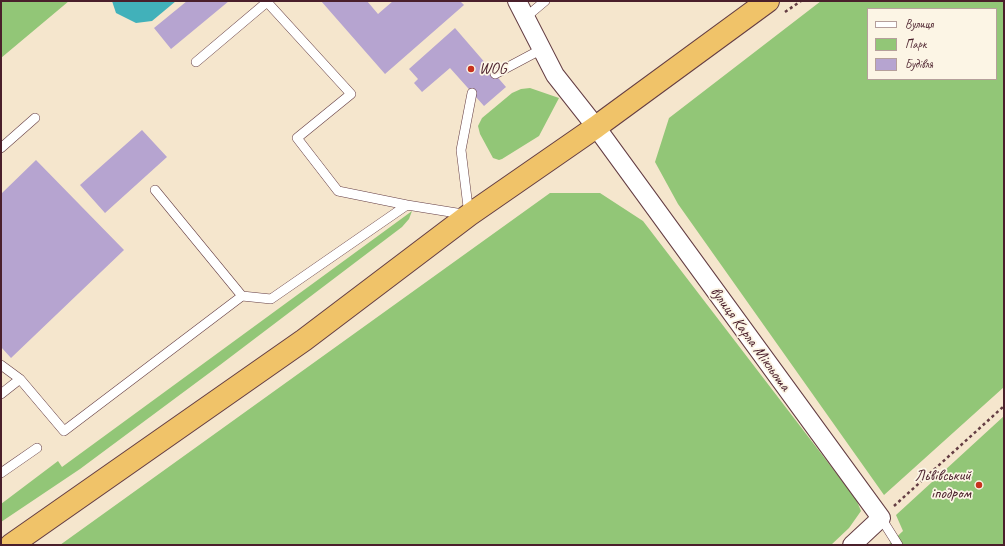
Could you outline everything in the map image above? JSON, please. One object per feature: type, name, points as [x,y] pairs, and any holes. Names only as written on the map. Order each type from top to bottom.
[{"type":"highway","points":[[11,545],[304,340],[469,215],[596,127],[768,1]]},
{"type":"street","name":"вулиця Карла Мікльоша","points":[[517,1],[556,75],[596,127],[881,518]]},
{"type":"street","points":[[852,545],[881,518]]},
{"type":"lane","points":[[526,17],[545,1]]},
{"type":"lane","points":[[196,62],[267,2],[351,94],[297,138],[338,191],[406,205],[469,215],[461,150],[472,93]]},
{"type":"lane","points":[[494,74],[542,49]]},
{"type":"lane","points":[[1,148],[34,118]]},
{"type":"lane","points":[[155,190],[242,296]]},
{"type":"lane","points":[[1,365],[20,379],[64,431],[242,296],[271,299],[406,205]]},
{"type":"lane","points":[[1,394],[20,379]]},
{"type":"lane","points":[[1,473],[37,448]]},
{"type":"lane","points":[[881,518],[898,545]]},
{"type":"path","points":[[881,518],[1004,406]]},
{"type":"green space","points":[[1,1],[69,1],[1,58]]},
{"type":"green space","points":[[821,1],[1004,1],[1004,387],[884,495],[678,204],[655,162],[669,118]]},
{"type":"green space","points":[[530,88],[559,98],[539,136],[502,159],[499,160],[493,158],[480,134],[478,126],[482,118],[512,93],[521,89]]},
{"type":"green space","points":[[550,193],[600,193],[643,221],[856,499],[861,511],[849,528],[831,545],[60,545]]},
{"type":"green space","points":[[412,211],[409,219],[402,227],[220,365],[80,469],[1,522],[1,504],[58,461],[62,467]]},
{"type":"green space","name":"Львівський іподром","points":[[1004,416],[1004,545],[888,545],[903,531],[896,515]]},
{"type":"water","points":[[112,1],[176,1],[152,21],[136,23],[116,13]]},
{"type":"building","points":[[187,1],[229,1],[171,49],[154,28]]},
{"type":"building","points":[[321,1],[367,1],[378,14],[393,1],[460,1],[464,5],[385,74]]},
{"type":"building","points":[[455,28],[506,87],[484,106],[450,68],[422,92],[414,83],[418,79],[409,69]]},
{"type":"building","points":[[142,130],[167,157],[105,213],[80,185]]},
{"type":"building","points":[[36,160],[124,250],[11,358],[1,347],[1,194]]},
{"type":"place","name":"WOG","points":[[471,69]]},
{"type":"place","name":"Львівський іподром","points":[[979,485]]}]
